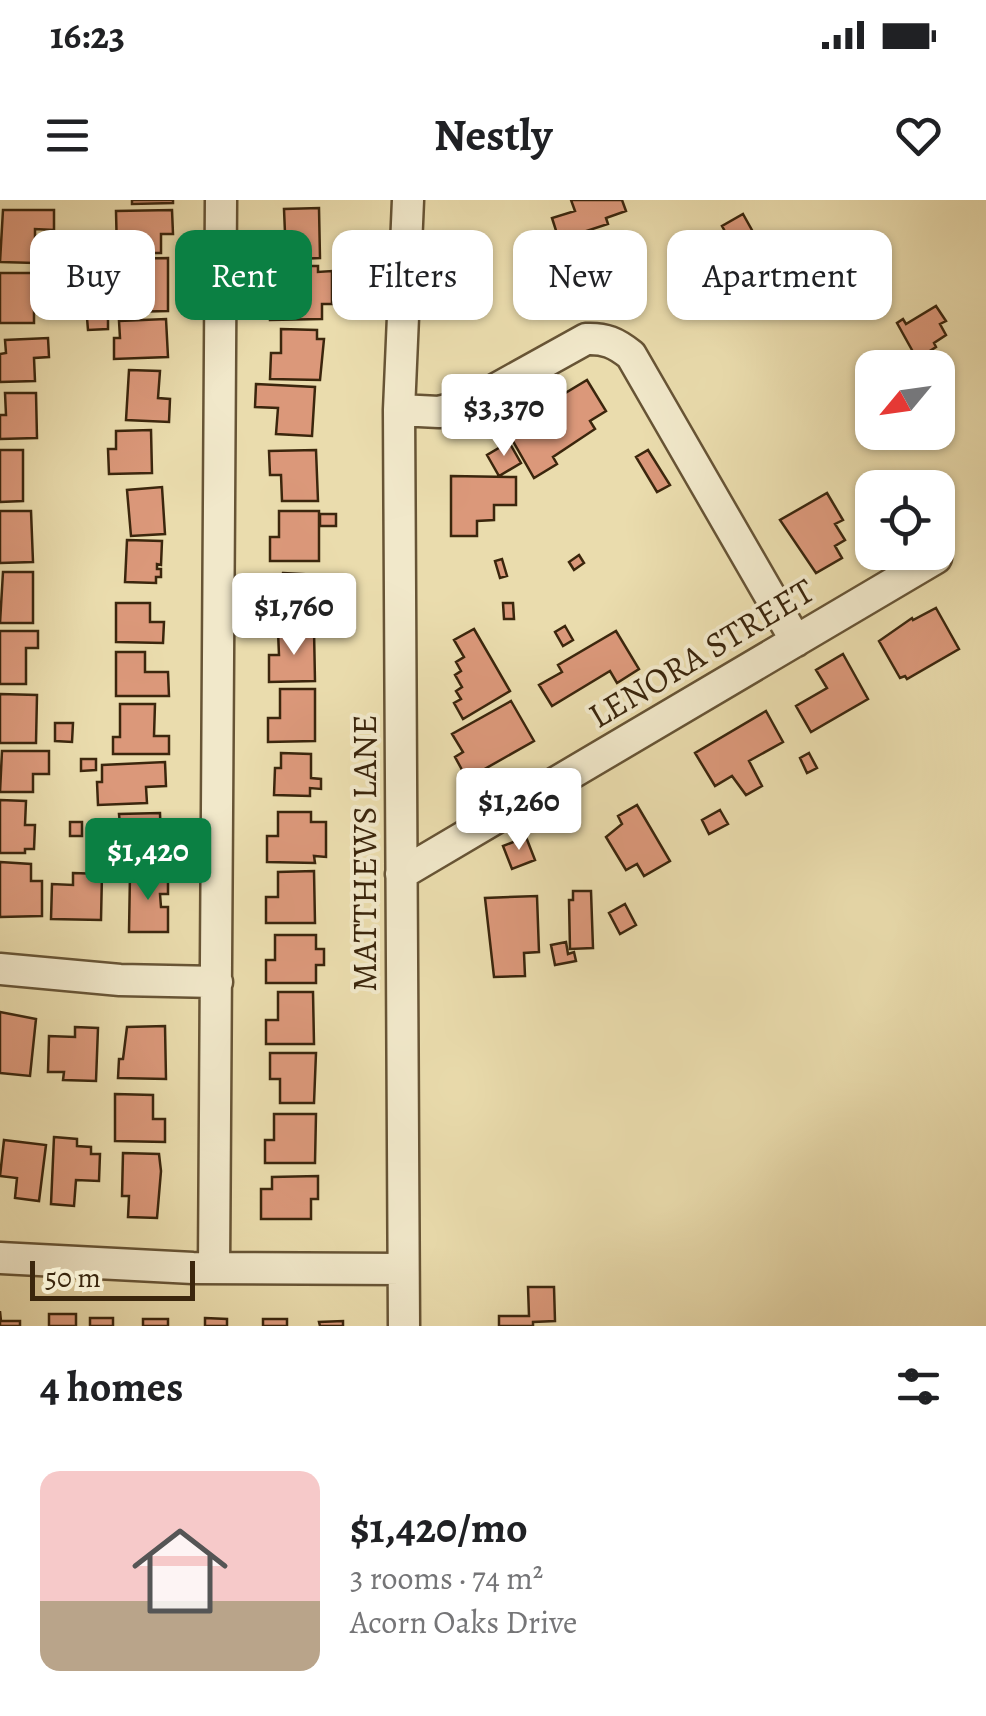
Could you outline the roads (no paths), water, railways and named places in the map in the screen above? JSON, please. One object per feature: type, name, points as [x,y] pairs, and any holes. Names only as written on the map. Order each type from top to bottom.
[{"type":"street","points":[[214,1268],[221,200]]},
{"type":"street","name":"MATTHEWS LANE","points":[[404,1326],[399,410],[408,200]]},
{"type":"street","points":[[399,410],[439,412],[469,404],[586,339],[601,338],[618,345],[631,355],[796,641]]},
{"type":"street","name":"LENORA STREET","points":[[401,874],[916,570]]},
{"type":"street","points":[[0,969],[120,980],[218,982]]},
{"type":"street","points":[[0,1258],[214,1268],[403,1269]]}]
